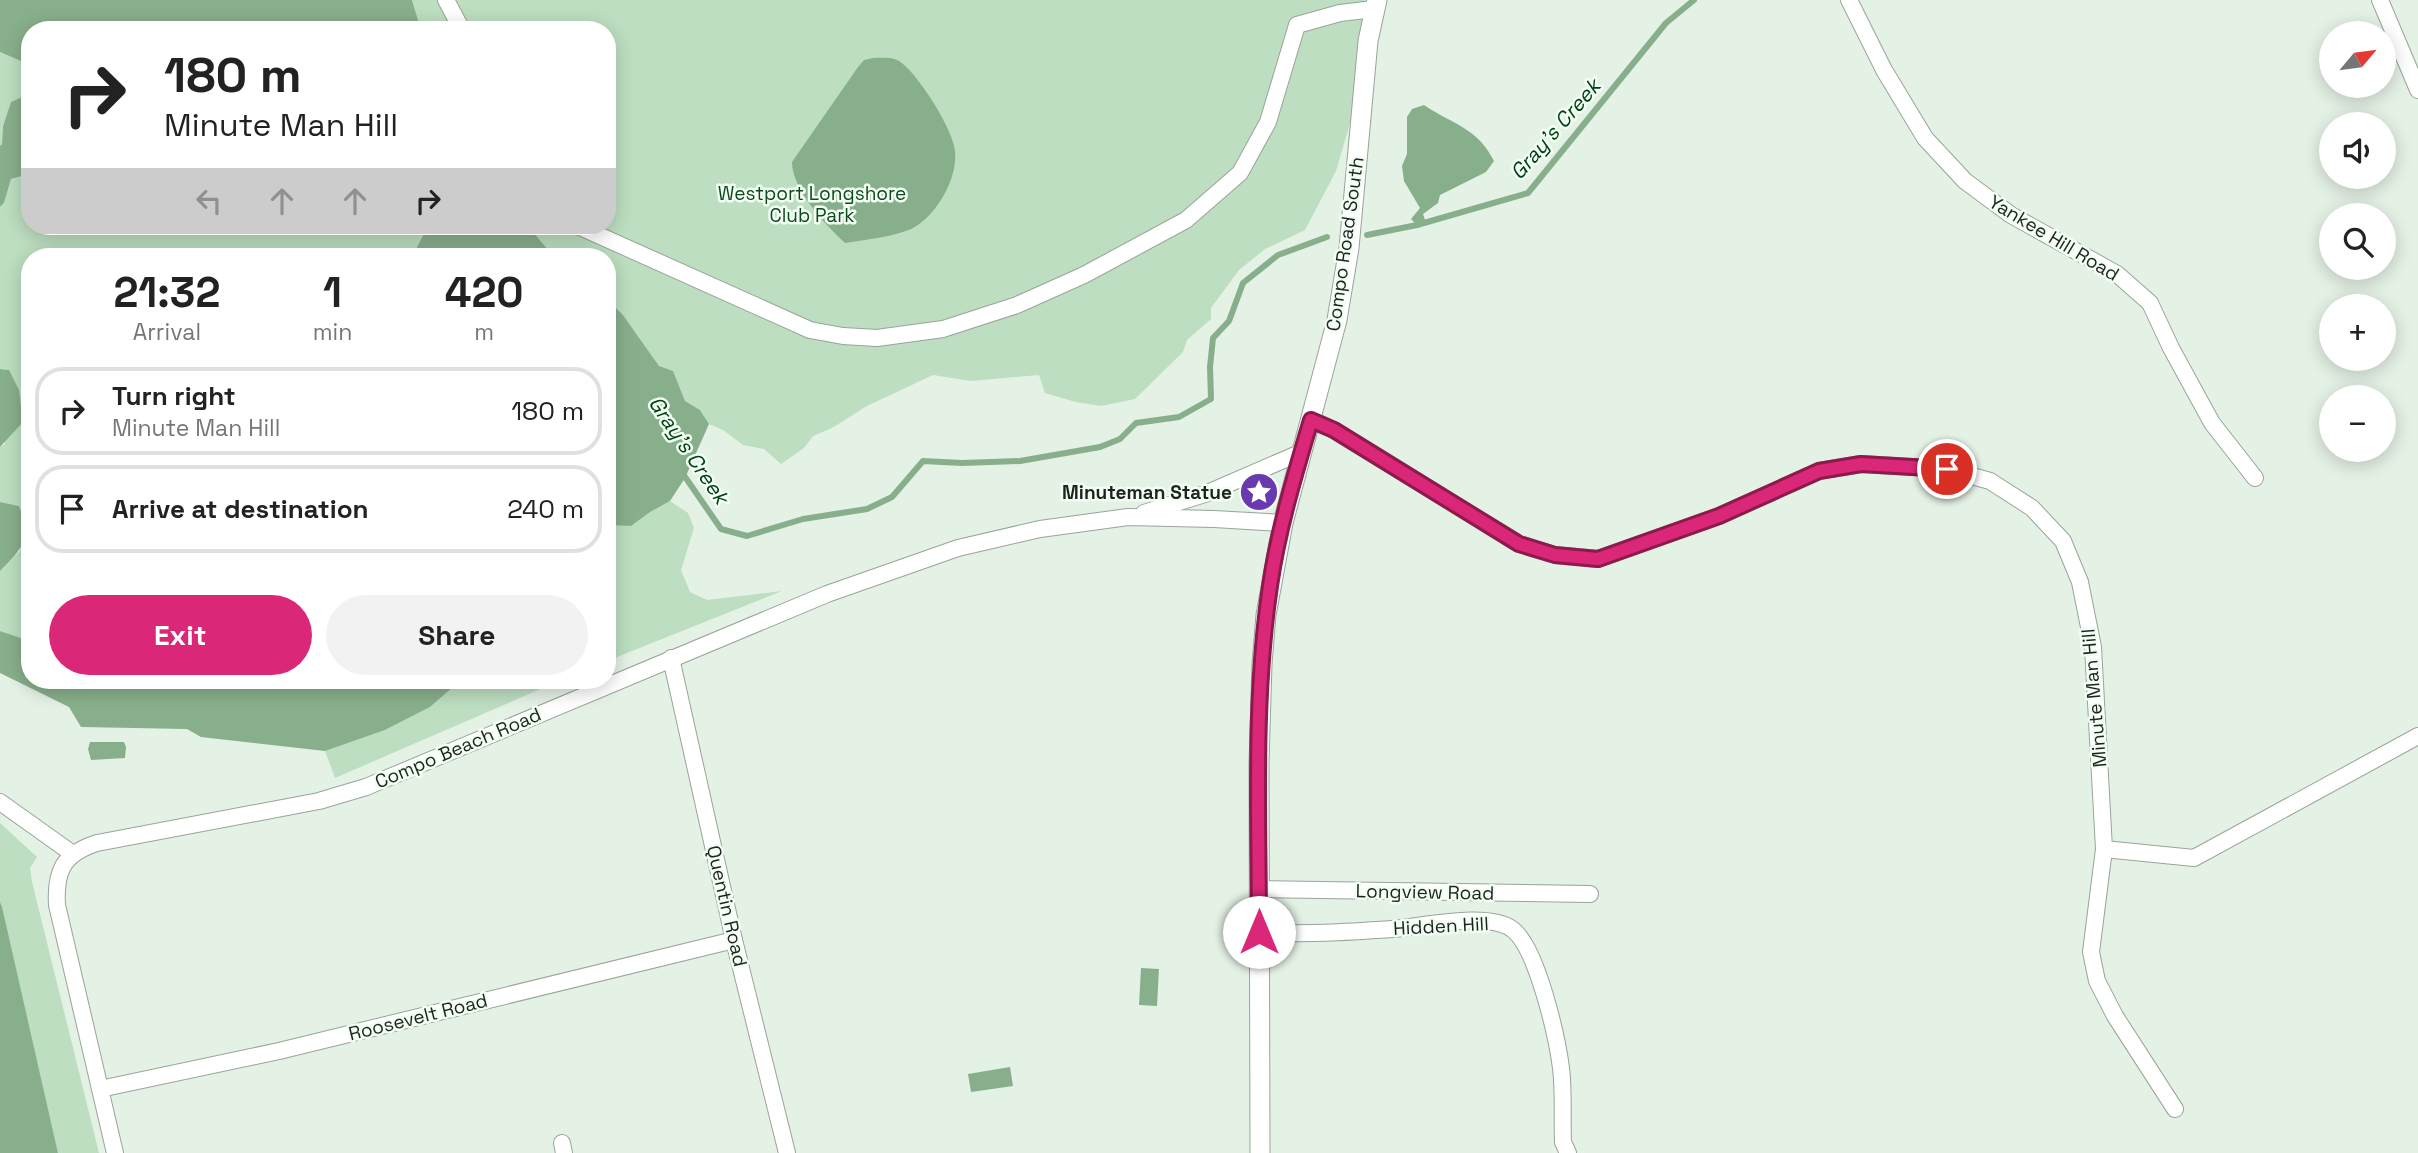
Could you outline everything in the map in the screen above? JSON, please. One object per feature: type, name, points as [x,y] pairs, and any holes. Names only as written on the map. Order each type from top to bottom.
[{"type":"street","points":[[446,0],[456,21]]},
{"type":"street","name":"Yankee Hill Road","points":[[1849,0],[1884,70],[1925,138],[1965,181],[2011,215],[2117,274],[2150,303],[2212,423],[2255,478]]},
{"type":"street","points":[[2380,0],[2418,90]]},
{"type":"street","points":[[598,235],[810,330],[877,338],[943,330],[1017,305],[1084,275],[1186,220],[1240,173],[1268,122],[1297,25],[1376,4]]},
{"type":"street","name":"Compo Road South","points":[[1260,1153],[1262,664],[1270,584],[1283,523],[1334,331],[1345,272],[1366,60],[1376,4]]},
{"type":"street","name":"Minute Man Hill","points":[[1311,420],[1334,430],[1519,544],[1555,555],[1598,559],[1719,516],[1819,471],[1861,464],[1947,469],[1990,481],[2032,508],[2063,541],[2080,582],[2092,647],[2104,849],[2091,952],[2097,981],[2115,1016],[2175,1109]]},
{"type":"street","name":"Compo Beach Road","points":[[616,681],[846,587],[958,548],[1040,529],[1128,517],[1205,494],[1302,452]]},
{"type":"street","name":"Compo Beach Road","points":[[1128,517],[1283,523]]},
{"type":"street","name":"Quentin Road","points":[[671,658],[734,940],[787,1153]]},
{"type":"street","name":"Compo Beach Road","points":[[74,854],[97,843],[285,808],[354,791],[598,689]]},
{"type":"street","points":[[2104,849],[2194,858],[2418,736]]},
{"type":"street","points":[[0,802],[74,854],[61,867],[57,905],[115,1153]]},
{"type":"street","name":"Longview Road","points":[[1259,889],[1590,894]]},
{"type":"street","name":"Hidden Hill","points":[[1259,932],[1282,934],[1395,929],[1455,921],[1496,921],[1512,929],[1524,942],[1547,1002],[1561,1069],[1563,1142],[1568,1153]]},
{"type":"street","name":"Roosevelt Road","points":[[100,1089],[279,1051],[734,940]]},
{"type":"green space","name":"Westport Longshore Club Park","points":[[412,0],[1365,0],[1350,123],[1336,171],[1305,230],[1265,249],[1239,270],[1211,308],[1211,319],[1187,340],[1183,352],[1135,399],[1101,406],[1076,402],[1045,393],[1039,375],[971,381],[933,375],[867,406],[832,428],[813,436],[804,448],[781,464],[764,449],[743,445],[723,430],[709,424],[700,410],[685,401],[673,372],[659,366],[616,308],[616,248],[546,248],[536,235],[616,235],[616,21],[418,21]]},
{"type":"green space","points":[[0,52],[21,61],[21,97],[11,102],[0,146]]},
{"type":"green space","points":[[21,176],[21,235],[423,235],[417,248],[21,248],[21,638],[0,631],[0,571],[20,551],[19,506],[0,502],[0,447],[5,444],[9,370],[0,369],[0,207],[4,203],[11,179]]},
{"type":"green space","points":[[670,501],[688,513],[694,528],[681,570],[690,592],[707,600],[782,591],[616,657],[616,525],[631,526],[653,509]]},
{"type":"green space","points":[[451,689],[541,689],[335,778],[325,751],[385,730],[430,707]]},
{"type":"green space","points":[[0,823],[37,857],[30,868],[32,882],[99,1153],[58,1153],[0,902]]},
{"type":"water","points":[[0,0],[412,0],[418,21],[21,21],[21,61],[0,52]]},
{"type":"water","points":[[864,60],[896,60],[918,80],[935,104],[948,130],[955,151],[955,162],[944,195],[922,222],[899,233],[845,243],[820,217],[804,195],[793,173],[792,162],[858,67]]},
{"type":"water","points":[[21,97],[21,176],[11,179],[4,203],[0,207],[0,146],[11,102]]},
{"type":"water","points":[[1424,105],[1472,134],[1488,150],[1494,161],[1486,172],[1440,195],[1438,203],[1423,214],[1426,223],[1417,225],[1411,219],[1420,208],[1404,181],[1402,166],[1407,154],[1407,117],[1412,109]]},
{"type":"water","points":[[423,235],[536,235],[546,248],[417,248]]},
{"type":"water","points":[[616,308],[659,366],[673,371],[685,401],[700,410],[709,424],[685,478],[670,501],[631,526],[616,525]]},
{"type":"water","points":[[0,369],[9,370],[19,390],[21,424],[0,447]]},
{"type":"water","points":[[0,502],[19,506],[21,547],[0,571]]},
{"type":"water","points":[[0,631],[21,638],[21,683],[0,673]]},
{"type":"water","points":[[32,689],[451,689],[430,707],[385,730],[325,751],[201,737],[187,729],[81,727],[69,707]]},
{"type":"water","points":[[90,742],[124,742],[125,758],[91,760],[88,749]]},
{"type":"water","points":[[0,902],[2,907],[58,1153],[0,1153]]},
{"type":"water","points":[[1141,968],[1159,969],[1157,1006],[1139,1005]]},
{"type":"water","points":[[1010,1067],[1013,1086],[971,1092],[968,1074]]},
{"type":"waterway","name":"Gray's Creek","points":[[1367,235],[1417,225],[1528,193],[1666,23],[1694,0]]},
{"type":"waterway","name":"Gray's Creek","points":[[681,471],[721,529],[747,536],[803,519],[867,509],[892,497],[923,461],[1020,461],[1100,447],[1120,439],[1136,423],[1179,417],[1211,399],[1213,338],[1229,321],[1243,283],[1278,255],[1327,237]]},
{"type":"place","name":"Minuteman Statue","points":[[1259,492]]},
{"type":"route","points":[[1259,932],[1260,723],[1266,615],[1283,523],[1311,420],[1334,430],[1519,544],[1555,555],[1598,559],[1719,516],[1819,471],[1861,464],[1947,469]]}]
